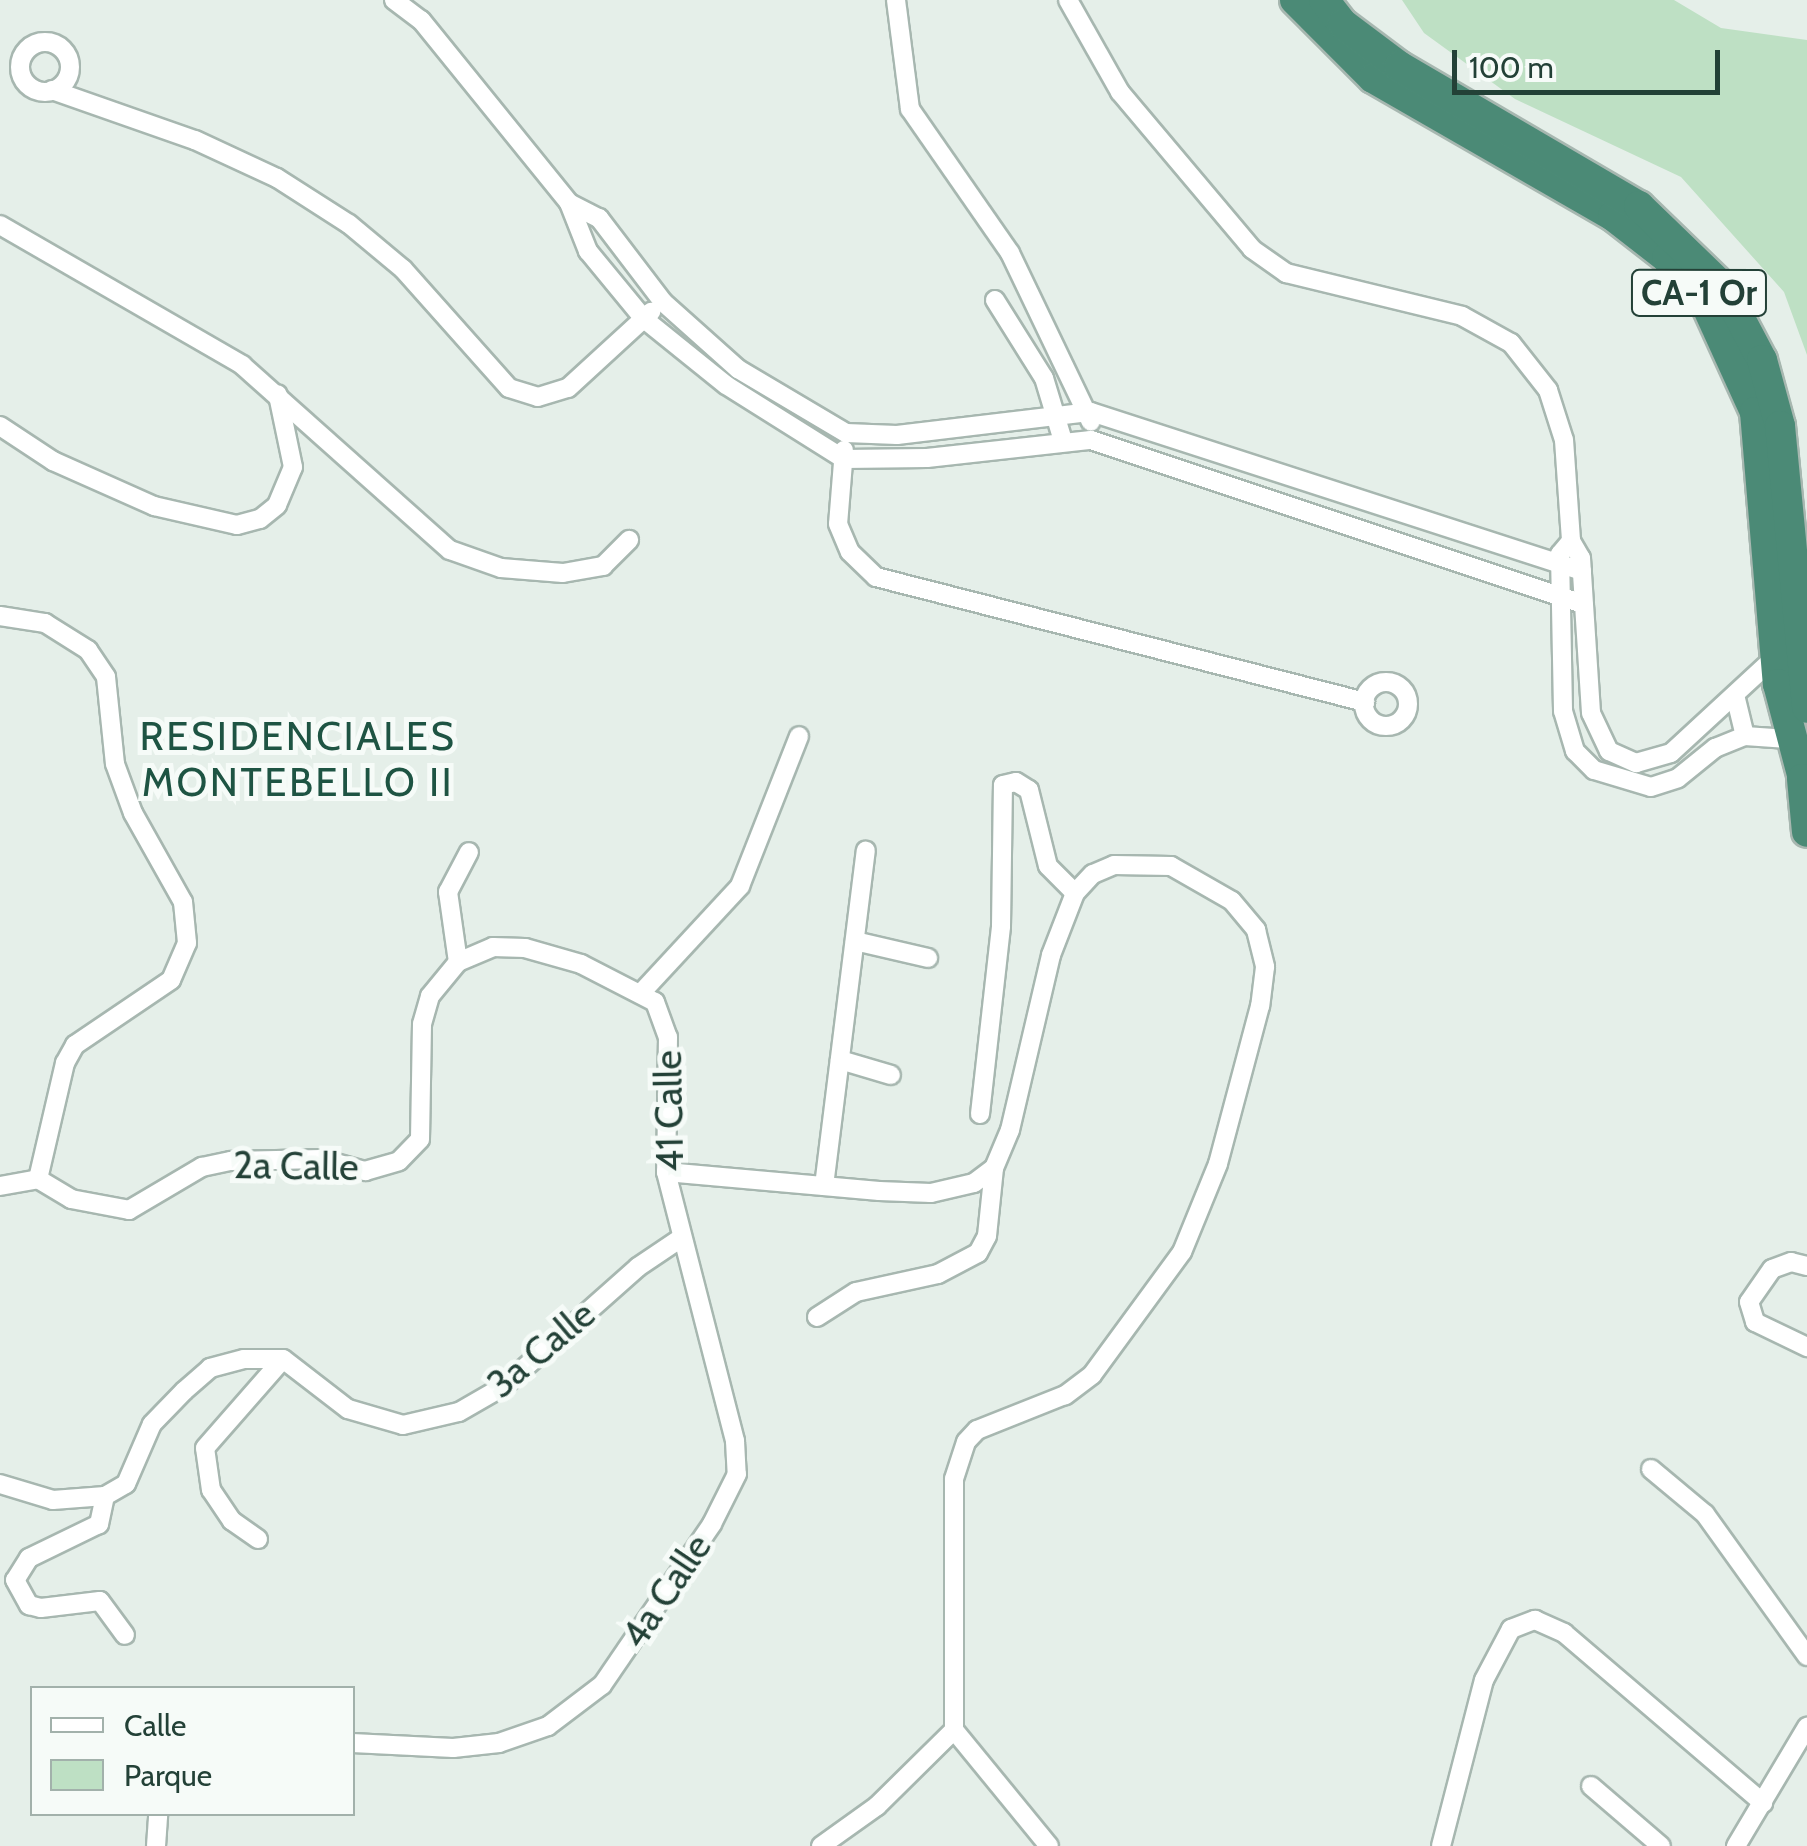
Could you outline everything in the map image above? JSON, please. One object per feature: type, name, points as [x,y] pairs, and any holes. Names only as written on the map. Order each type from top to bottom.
[{"type":"highway","name":"CA-1 Or","points":[[1295,0],[1374,78],[1612,216],[1667,258],[1702,298],[1755,412],[1776,656],[1788,739],[1804,787]]},
{"type":"highway","name":"CA-1 Or","points":[[1324,0],[1343,24],[1399,66],[1640,206],[1724,288],[1762,360],[1780,426],[1807,708]]},
{"type":"highway","points":[[1804,787],[1807,832]]},
{"type":"street","points":[[394,0],[421,20],[568,203],[588,250],[644,319],[726,386],[844,459],[926,458],[1091,440],[1583,604]]},
{"type":"street","points":[[896,0],[910,109],[1010,253],[1091,412],[1091,440]]},
{"type":"street","points":[[1068,0],[1120,92],[1252,249],[1286,273],[1462,316],[1511,343],[1548,390],[1558,424],[1571,541],[1582,571],[1597,736],[1609,751],[1636,763],[1670,754],[1776,656]]},
{"type":"street","points":[[52,90],[195,140],[277,178],[349,224],[403,269],[509,388],[538,397],[568,388],[663,302]]},
{"type":"street","points":[[568,203],[600,218],[663,302],[738,369],[846,433],[898,435],[1091,412],[1582,571]]},
{"type":"street","points":[[0,225],[170,321],[278,395],[423,532],[474,561],[533,572],[590,570],[610,562],[629,540]]},
{"type":"street","points":[[994,300],[1044,378],[1060,415],[1063,441]]},
{"type":"street","points":[[0,426],[53,461],[154,506],[237,525],[260,520],[277,505],[293,467],[278,395]]},
{"type":"street","points":[[846,433],[838,524],[850,552],[876,577],[1364,702]]},
{"type":"street","points":[[1571,541],[1560,566],[1563,711],[1575,750],[1594,770],[1620,783],[1651,787],[1678,778],[1715,748],[1745,736],[1788,739]]},
{"type":"street","points":[[0,616],[45,623],[88,650],[106,677],[115,764],[133,813],[183,902],[187,942],[171,980],[76,1045],[65,1062],[38,1179],[0,1186]]},
{"type":"street","points":[[1734,695],[1745,736]]},
{"type":"street","points":[[469,852],[448,892],[458,962],[492,947],[525,948],[641,993],[740,886],[799,736]]},
{"type":"street","points":[[1670,754],[1678,778]]},
{"type":"street","points":[[980,1114],[1002,926],[1003,786],[1016,782],[1028,790],[1048,866],[1075,893]]},
{"type":"street","points":[[824,1186],[866,852]]},
{"type":"street","points":[[817,1317],[856,1292],[938,1274],[978,1253],[987,1236],[994,1168],[1010,1130],[1052,955],[1075,893],[1114,865],[1171,866],[1202,880],[1256,930],[1265,967],[1260,1006],[1218,1164],[1182,1252],[1078,1388],[988,1424],[966,1442],[954,1479],[950,1537],[954,1730],[1049,1846]]},
{"type":"street","points":[[855,940],[928,958]]},
{"type":"street","name":"2a Calle","points":[[38,1179],[71,1200],[129,1210],[202,1167],[231,1161],[321,1160],[366,1171],[399,1161],[420,1139],[426,1010],[458,962]]},
{"type":"street","name":"41 Calle","points":[[641,993],[656,1002],[668,1037],[666,1172],[681,1238]]},
{"type":"street","points":[[840,1060],[891,1075]]},
{"type":"street","points":[[666,1172],[931,1193],[974,1183],[994,1168]]},
{"type":"street","name":"3a Calle","points":[[283,1359],[348,1409],[404,1425],[460,1412],[504,1386],[638,1266],[681,1238]]},
{"type":"street","name":"4a Calle","points":[[355,1743],[453,1748],[499,1743],[548,1726],[602,1685],[712,1524],[737,1474],[734,1441],[681,1238]]},
{"type":"street","points":[[1807,1266],[1791,1262],[1772,1269],[1749,1302],[1756,1322],[1807,1347]]},
{"type":"street","points":[[0,1484],[52,1500],[105,1496],[126,1484],[152,1424],[210,1368],[283,1359]]},
{"type":"street","points":[[258,1538],[232,1521],[212,1490],[205,1448],[283,1359]]},
{"type":"street","points":[[1650,1469],[1705,1514],[1807,1656]]},
{"type":"street","points":[[105,1496],[99,1524],[29,1558],[15,1580],[29,1605],[40,1608],[100,1601],[126,1635]]},
{"type":"street","points":[[1441,1846],[1484,1680],[1511,1629],[1534,1620],[1564,1633],[1763,1802]]},
{"type":"street","points":[[1736,1846],[1807,1726]]},
{"type":"street","points":[[821,1846],[876,1806],[954,1730]]},
{"type":"street","points":[[1591,1786],[1661,1846]]},
{"type":"street","points":[[156,1846],[158,1816]]},
{"type":"green space","points":[[1402,0],[1674,0],[1721,28],[1807,40],[1807,355],[1784,292],[1681,177],[1515,99],[1424,33]]},
{"type":"district","name":"RESIDENCIALES MONTEBELLO II","points":[[298,759]]}]
